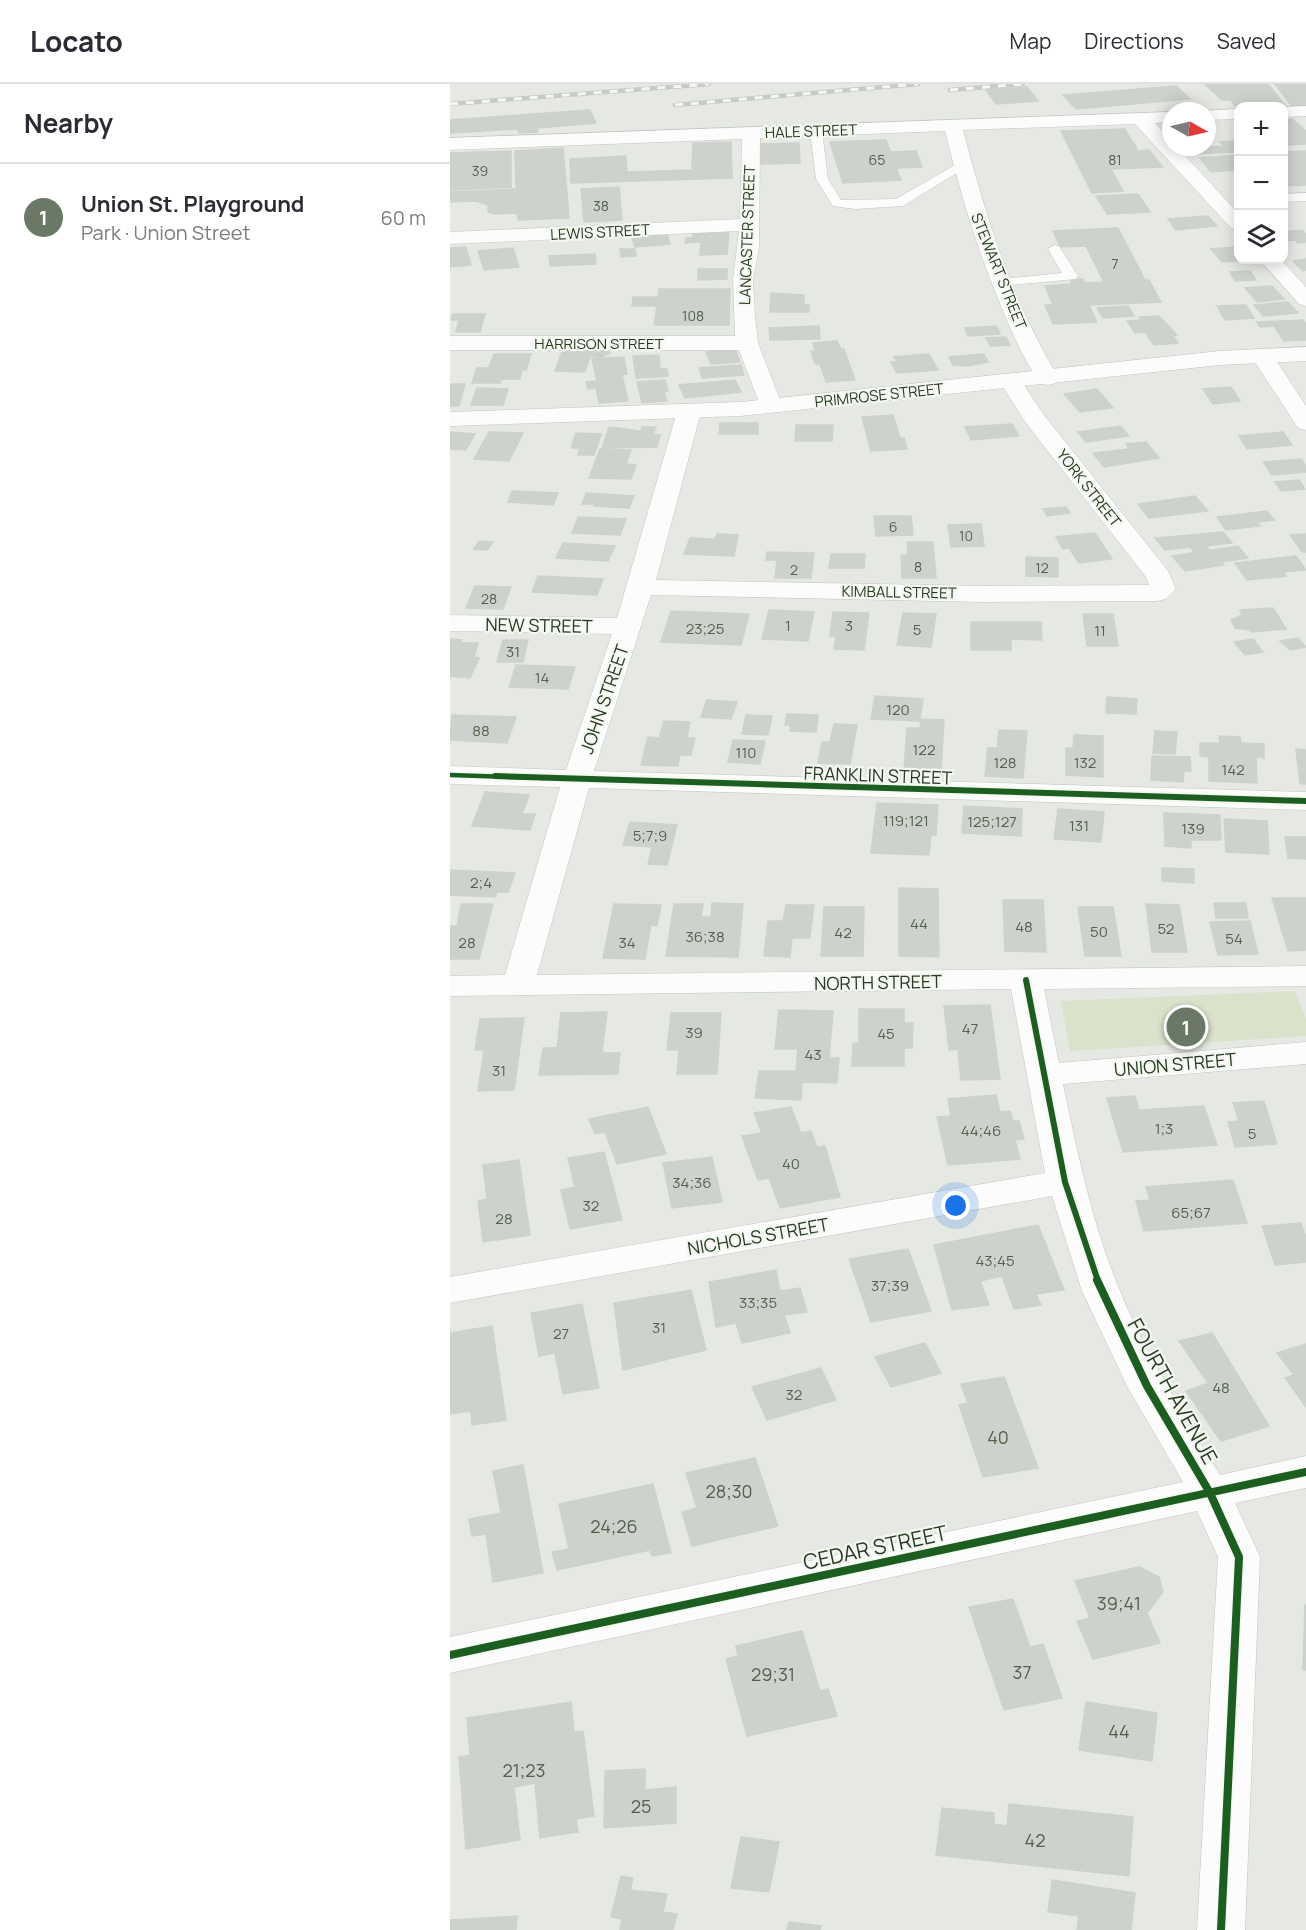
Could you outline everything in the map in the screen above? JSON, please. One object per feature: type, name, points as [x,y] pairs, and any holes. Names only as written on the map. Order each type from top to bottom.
[{"type":"street","points":[[1288,112],[1306,111]]},
{"type":"street","points":[[1216,115],[1234,114]]},
{"type":"street","name":"HALE STREET","points":[[450,144],[1162,117]]},
{"type":"street","points":[[1140,118],[1234,219]]},
{"type":"street","name":"STEWART STREET","points":[[953,125],[973,206],[986,245],[1028,345],[1048,378]]},
{"type":"street","name":"LANCASTER STREET","points":[[751,133],[749,247],[743,280],[747,343],[771,405]]},
{"type":"street","name":"LEWIS STREET","points":[[450,238],[749,224]]},
{"type":"street","points":[[1274,264],[1306,300]]},
{"type":"street","name":"HARRISON STREET","points":[[450,344],[747,343]]},
{"type":"street","name":"PRIMROSE STREET","points":[[450,419],[689,412],[1048,378],[1220,358],[1306,354]]},
{"type":"street","points":[[1262,356],[1306,423]]},
{"type":"street","name":"YORK STREET","points":[[1010,381],[1034,418],[1159,576],[1163,589],[1157,593]]},
{"type":"street","name":"JOHN STREET","points":[[518,986],[577,779],[641,587],[689,412]]},
{"type":"street","name":"KIMBALL STREET","points":[[641,587],[985,594],[1157,593]]},
{"type":"street","name":"NEW STREET","points":[[450,623],[629,626]]},
{"type":"street","name":"FRANKLIN STREET","points":[[450,775],[1306,801]]},
{"type":"street","name":"NORTH STREET","points":[[450,986],[1306,976]]},
{"type":"street","name":"FOURTH AVENUE","points":[[1026,981],[1065,1182],[1101,1291],[1146,1386],[1210,1493],[1239,1557],[1221,1930]]},
{"type":"street","name":"UNION STREET","points":[[1045,1076],[1306,1053]]},
{"type":"street","name":"NICHOLS STREET","points":[[450,1290],[1065,1182]]},
{"type":"street","name":"CEDAR STREET","points":[[450,1655],[1306,1472]]},
{"type":"lane","points":[[816,131],[822,179],[837,203],[855,205],[899,202],[964,165]]},
{"type":"lane","points":[[1288,198],[1306,197]]},
{"type":"lane","points":[[1004,284],[1071,276],[1054,249]]},
{"type":"green space","points":[[1294,991],[1306,1018],[1306,1036],[1070,1051],[1061,1001]]},
{"type":"building","points":[[1205,84],[1268,84],[1282,102],[1234,102],[1234,104],[1231,100],[1222,100]]},
{"type":"building","points":[[1275,84],[1306,84],[1306,106],[1292,106]]},
{"type":"building","points":[[1176,86],[1190,99],[1076,109],[1063,95]]},
{"type":"building","points":[[1027,87],[1038,101],[996,104],[986,90]]},
{"type":"building","points":[[590,110],[596,123],[537,128],[538,132],[519,133],[518,129],[450,133],[450,120]]},
{"type":"building","points":[[1292,119],[1306,131],[1306,144],[1288,145],[1288,120]]},
{"type":"building","points":[[1125,129],[1132,141],[1096,142],[1133,142],[1138,151],[1149,150],[1163,167],[1111,169],[1123,191],[1092,193],[1061,131]]},
{"type":"building","points":[[886,140],[891,152],[916,151],[922,167],[896,168],[901,180],[843,183],[830,142]]},
{"type":"building","points":[[1234,141],[1234,152],[1216,153],[1216,147],[1224,146],[1220,142]]},
{"type":"building","points":[[731,142],[732,178],[571,183],[570,159],[626,156],[627,172],[692,170],[693,143]]},
{"type":"building","points":[[799,143],[800,163],[761,164],[761,144]]},
{"type":"building","points":[[563,148],[569,218],[518,220],[517,213],[494,214],[488,212],[488,205],[476,201],[450,202],[450,192],[516,189],[515,151]]},
{"type":"building","points":[[511,151],[511,187],[450,190],[450,153]]},
{"type":"building","points":[[1306,151],[1306,185],[1288,186],[1288,152]]},
{"type":"building","points":[[1234,155],[1234,170],[1211,172],[1200,158]]},
{"type":"building","points":[[619,187],[622,220],[584,222],[581,189]]},
{"type":"building","points":[[1138,194],[1150,212],[1107,214],[1096,196]]},
{"type":"building","points":[[1208,216],[1217,226],[1176,230],[1168,219]]},
{"type":"building","points":[[1118,228],[1145,280],[1149,280],[1161,302],[1089,305],[1097,322],[1053,324],[1045,305],[1053,305],[1045,286],[1072,284],[1070,279],[1083,279],[1084,283],[1104,282],[1086,246],[1060,247],[1053,231]]},
{"type":"building","points":[[1302,230],[1306,234],[1306,242],[1288,241],[1288,232]]},
{"type":"building","points":[[695,231],[729,232],[727,254],[700,255],[701,242],[685,243],[686,238],[692,238]]},
{"type":"building","points":[[667,234],[670,244],[635,247],[632,237]]},
{"type":"building","points":[[466,247],[471,265],[450,267],[450,248]]},
{"type":"building","points":[[1234,247],[1234,261],[1222,262],[1211,249]]},
{"type":"building","points":[[513,248],[519,267],[484,270],[478,251]]},
{"type":"building","points":[[620,249],[635,249],[636,256],[621,257]]},
{"type":"building","points":[[595,254],[596,264],[550,266],[549,256]]},
{"type":"building","points":[[1306,259],[1306,270],[1303,271],[1293,261]]},
{"type":"building","points":[[698,269],[727,269],[727,279],[698,280]]},
{"type":"building","points":[[1250,271],[1256,280],[1235,281],[1230,272]]},
{"type":"building","points":[[1272,286],[1284,299],[1257,302],[1245,288]]},
{"type":"building","points":[[659,289],[730,289],[729,325],[654,325],[657,306],[632,306],[633,297],[658,297]]},
{"type":"building","points":[[771,293],[804,295],[804,305],[809,305],[809,312],[770,312]]},
{"type":"building","points":[[1288,302],[1298,313],[1263,316],[1254,305]]},
{"type":"building","points":[[1246,305],[1254,318],[1225,320],[1217,306]]},
{"type":"building","points":[[1128,306],[1134,316],[1103,318],[1097,308]]},
{"type":"building","points":[[453,314],[485,314],[480,332],[456,332],[459,320],[451,320]]},
{"type":"building","points":[[1159,316],[1177,335],[1173,336],[1178,343],[1154,345],[1145,332],[1135,333],[1127,321],[1141,320],[1139,317]]},
{"type":"building","points":[[1303,320],[1306,324],[1306,340],[1284,341],[1274,326],[1260,327],[1257,322]]},
{"type":"building","points":[[819,326],[820,339],[770,340],[769,328]]},
{"type":"building","points":[[997,326],[1000,334],[968,336],[965,328]]},
{"type":"building","points":[[1006,337],[1010,345],[990,346],[986,338]]},
{"type":"building","points":[[837,341],[841,349],[844,349],[855,380],[826,382],[820,364],[815,364],[811,351],[815,351],[813,343]]},
{"type":"building","points":[[564,346],[604,349],[610,353],[600,358],[590,356],[585,372],[555,371]]},
{"type":"building","points":[[735,349],[740,362],[711,364],[706,352]]},
{"type":"building","points":[[494,354],[531,354],[526,370],[522,370],[520,379],[501,379],[500,383],[472,383],[477,368],[489,368]]},
{"type":"building","points":[[929,354],[938,370],[897,373],[891,362],[897,361],[894,357]]},
{"type":"building","points":[[984,354],[988,362],[968,366],[953,365],[949,357]]},
{"type":"building","points":[[659,355],[660,369],[667,369],[668,376],[636,378],[633,356]]},
{"type":"building","points":[[624,357],[627,374],[622,375],[628,401],[599,403],[596,388],[588,389],[586,382],[597,381],[592,359]]},
{"type":"building","points":[[741,365],[744,375],[702,378],[699,368]]},
{"type":"building","points":[[665,380],[668,391],[664,392],[667,401],[642,403],[637,382]]},
{"type":"building","points":[[735,380],[741,392],[685,398],[679,385]]},
{"type":"building","points":[[450,384],[465,384],[459,406],[450,406]]},
{"type":"building","points":[[1231,387],[1240,401],[1213,404],[1203,389]]},
{"type":"building","points":[[477,388],[508,389],[503,405],[471,405]]},
{"type":"building","points":[[1097,389],[1113,408],[1080,412],[1064,394]]},
{"type":"building","points":[[893,415],[900,438],[904,438],[907,449],[871,451],[862,417]]},
{"type":"building","points":[[720,423],[758,423],[758,434],[719,434]]},
{"type":"building","points":[[1012,424],[1019,436],[971,440],[965,427]]},
{"type":"building","points":[[796,425],[833,425],[832,441],[795,441]]},
{"type":"building","points":[[1120,426],[1129,436],[1086,442],[1078,432]]},
{"type":"building","points":[[609,427],[641,431],[642,427],[656,427],[653,435],[660,435],[657,447],[602,448]]},
{"type":"building","points":[[450,432],[475,434],[466,450],[450,449]]},
{"type":"building","points":[[489,432],[523,433],[509,461],[474,459]]},
{"type":"building","points":[[1283,432],[1292,445],[1247,449],[1239,436]]},
{"type":"building","points":[[576,433],[601,434],[594,455],[578,455],[580,448],[571,448]]},
{"type":"building","points":[[1146,442],[1159,458],[1104,467],[1093,453],[1129,449],[1126,444]]},
{"type":"building","points":[[600,449],[631,450],[626,464],[636,465],[631,479],[589,478]]},
{"type":"building","points":[[1301,459],[1306,466],[1306,472],[1272,475],[1263,462]]},
{"type":"building","points":[[1299,480],[1305,489],[1281,491],[1275,482]]},
{"type":"building","points":[[512,491],[558,493],[553,505],[508,502]]},
{"type":"building","points":[[586,493],[634,496],[629,508],[594,506],[595,504],[582,504]]},
{"type":"building","points":[[1195,496],[1208,511],[1149,518],[1138,504]]},
{"type":"building","points":[[1066,507],[1070,513],[1047,516],[1043,509]]},
{"type":"building","points":[[1267,511],[1274,520],[1257,522],[1260,526],[1226,530],[1217,517]]},
{"type":"building","points":[[874,516],[911,516],[913,535],[876,536]]},
{"type":"building","points":[[578,517],[626,519],[620,535],[572,533]]},
{"type":"building","points":[[981,524],[984,546],[951,547],[948,525]]},
{"type":"building","points":[[1223,532],[1232,543],[1206,546],[1209,550],[1194,552],[1190,547],[1165,550],[1155,538]]},
{"type":"building","points":[[1095,533],[1112,559],[1079,563],[1069,548],[1063,549],[1056,537]]},
{"type":"building","points":[[717,534],[738,535],[734,556],[684,554],[690,538],[715,539]]},
{"type":"building","points":[[1306,534],[1306,552],[1302,552],[1290,535]]},
{"type":"building","points":[[479,541],[493,542],[487,550],[474,549]]},
{"type":"building","points":[[907,542],[933,542],[936,578],[902,578],[901,555],[908,555]]},
{"type":"building","points":[[563,543],[615,546],[608,561],[556,558]]},
{"type":"building","points":[[1238,546],[1248,558],[1221,562],[1224,565],[1185,571],[1172,556]]},
{"type":"building","points":[[767,552],[814,553],[811,578],[775,578],[777,560],[766,560]]},
{"type":"building","points":[[831,554],[865,554],[864,568],[829,568]]},
{"type":"building","points":[[1296,556],[1306,570],[1284,572],[1286,576],[1247,580],[1235,563]]},
{"type":"building","points":[[1026,557],[1058,558],[1058,577],[1026,576]]},
{"type":"building","points":[[538,576],[603,579],[597,595],[532,592]]},
{"type":"building","points":[[475,586],[511,587],[503,609],[466,608]]},
{"type":"building","points":[[1273,608],[1286,629],[1251,632],[1235,628],[1231,620],[1242,615],[1240,610]]},
{"type":"building","points":[[769,610],[814,612],[808,641],[762,639]]},
{"type":"building","points":[[671,611],[749,614],[741,645],[661,642]]},
{"type":"building","points":[[833,612],[869,613],[864,650],[834,649],[836,636],[830,636]]},
{"type":"building","points":[[903,613],[936,614],[931,647],[897,645]]},
{"type":"building","points":[[1083,614],[1113,614],[1118,646],[1087,646]]},
{"type":"building","points":[[971,622],[1041,622],[1042,640],[1011,639],[1011,650],[971,650]]},
{"type":"building","points":[[1298,638],[1306,647],[1290,650],[1280,641]]},
{"type":"building","points":[[450,639],[462,640],[460,643],[478,643],[474,657],[479,658],[470,678],[450,676]]},
{"type":"building","points":[[1253,639],[1263,652],[1245,655],[1234,642]]},
{"type":"building","points":[[503,640],[528,640],[523,662],[497,662]]},
{"type":"building","points":[[516,665],[575,667],[568,689],[509,687]]},
{"type":"building","points":[[875,696],[923,699],[920,721],[871,719]]},
{"type":"building","points":[[1107,697],[1137,699],[1136,714],[1106,713]]},
{"type":"building","points":[[707,700],[737,702],[731,719],[701,717]]},
{"type":"building","points":[[787,714],[818,715],[816,732],[790,731],[790,725],[785,725]]},
{"type":"building","points":[[452,715],[516,717],[507,743],[450,740]]},
{"type":"building","points":[[746,715],[772,716],[768,735],[742,734]]},
{"type":"building","points":[[921,719],[944,720],[941,771],[904,771],[907,728],[920,728]]},
{"type":"building","points":[[664,721],[690,722],[687,738],[695,738],[691,755],[680,755],[678,766],[641,765],[648,737],[659,738]]},
{"type":"building","points":[[834,724],[857,725],[850,764],[818,763],[822,742],[830,742]]},
{"type":"building","points":[[999,730],[1027,731],[1023,778],[985,776],[988,748],[997,748]]},
{"type":"building","points":[[1155,731],[1177,732],[1175,754],[1153,753]]},
{"type":"building","points":[[1074,735],[1103,736],[1103,777],[1066,775],[1066,748],[1073,748]]},
{"type":"building","points":[[1219,736],[1240,737],[1241,743],[1264,744],[1264,758],[1256,757],[1257,783],[1209,781],[1209,757],[1200,756],[1200,743],[1220,743]]},
{"type":"building","points":[[733,740],[765,741],[760,764],[728,762]]},
{"type":"building","points":[[1296,749],[1306,750],[1306,784],[1300,784]]},
{"type":"building","points":[[1152,756],[1190,757],[1191,771],[1184,771],[1183,782],[1151,780]]},
{"type":"building","points":[[485,792],[529,795],[522,814],[535,814],[530,830],[472,826]]},
{"type":"building","points":[[877,803],[938,805],[936,835],[931,835],[929,855],[871,853]]},
{"type":"building","points":[[964,806],[1022,809],[1021,836],[962,833]]},
{"type":"building","points":[[1058,809],[1104,812],[1101,842],[1054,839]]},
{"type":"building","points":[[1164,813],[1220,815],[1221,840],[1191,840],[1191,848],[1165,846]]},
{"type":"building","points":[[1224,819],[1267,821],[1269,854],[1226,852]]},
{"type":"building","points":[[630,822],[677,825],[667,865],[648,864],[652,847],[623,845]]},
{"type":"building","points":[[1285,837],[1306,837],[1306,859],[1288,858]]},
{"type":"building","points":[[1162,868],[1194,869],[1194,883],[1162,881]]},
{"type":"building","points":[[450,870],[515,873],[508,892],[497,892],[495,897],[450,895]]},
{"type":"building","points":[[899,888],[938,889],[939,957],[899,956]]},
{"type":"building","points":[[1272,898],[1306,898],[1306,950],[1288,951]]},
{"type":"building","points":[[1003,900],[1043,900],[1046,952],[1005,951]]},
{"type":"building","points":[[712,903],[743,904],[738,957],[666,956],[674,904],[703,904],[701,917],[711,917]]},
{"type":"building","points":[[1214,903],[1246,903],[1248,918],[1216,918]]},
{"type":"building","points":[[461,904],[493,904],[479,959],[450,959],[450,926],[457,926]]},
{"type":"building","points":[[614,904],[661,905],[657,926],[651,925],[645,959],[603,958]]},
{"type":"building","points":[[1146,904],[1179,905],[1187,952],[1152,952]]},
{"type":"building","points":[[786,905],[814,905],[810,938],[792,938],[790,957],[764,956],[768,921],[783,921]]},
{"type":"building","points":[[824,907],[864,907],[863,956],[821,956]]},
{"type":"building","points":[[1078,907],[1113,907],[1121,956],[1085,956]]},
{"type":"building","points":[[1250,921],[1258,954],[1218,955],[1210,922]]},
{"type":"building","points":[[990,1005],[1000,1079],[961,1080],[958,1049],[949,1050],[944,1006]]},
{"type":"building","points":[[859,1009],[904,1009],[904,1023],[913,1023],[912,1048],[904,1048],[904,1066],[852,1066],[853,1043],[859,1043]]},
{"type":"building","points":[[779,1010],[833,1011],[829,1058],[839,1058],[837,1083],[802,1082],[801,1100],[755,1098],[759,1071],[796,1071],[798,1049],[775,1049]]},
{"type":"building","points":[[607,1012],[602,1053],[620,1053],[618,1074],[539,1075],[543,1048],[557,1048],[561,1013]]},
{"type":"building","points":[[671,1013],[721,1013],[717,1074],[677,1074],[679,1050],[667,1050]]},
{"type":"building","points":[[524,1018],[514,1090],[478,1091],[484,1050],[475,1050],[480,1019]]},
{"type":"building","points":[[996,1095],[1000,1112],[1010,1111],[1013,1121],[1019,1121],[1024,1139],[1015,1140],[1020,1159],[948,1165],[937,1117],[951,1116],[948,1099]]},
{"type":"building","points":[[1135,1096],[1139,1110],[1204,1106],[1217,1145],[1123,1152],[1107,1098]]},
{"type":"building","points":[[1264,1101],[1277,1144],[1235,1147],[1228,1122],[1239,1121],[1233,1103]]},
{"type":"building","points":[[648,1107],[666,1154],[617,1164],[605,1132],[595,1134],[589,1119]]},
{"type":"building","points":[[791,1107],[801,1133],[811,1131],[817,1147],[825,1146],[840,1197],[780,1208],[769,1178],[758,1180],[742,1136],[762,1133],[754,1113]]},
{"type":"building","points":[[604,1152],[622,1220],[570,1229],[561,1190],[575,1187],[568,1158]]},
{"type":"building","points":[[712,1157],[722,1202],[672,1208],[663,1163]]},
{"type":"building","points":[[519,1160],[530,1235],[483,1242],[478,1201],[487,1199],[483,1165]]},
{"type":"building","points":[[1233,1180],[1247,1223],[1144,1231],[1136,1201],[1150,1200],[1146,1187]]},
{"type":"building","points":[[1301,1223],[1306,1237],[1306,1262],[1275,1265],[1262,1226]]},
{"type":"building","points":[[1038,1225],[1064,1290],[1036,1294],[1041,1305],[1014,1309],[1002,1276],[980,1281],[989,1305],[952,1310],[934,1245]]},
{"type":"building","points":[[908,1249],[931,1311],[871,1322],[849,1259]]},
{"type":"building","points":[[776,1270],[780,1291],[800,1288],[807,1312],[784,1315],[790,1333],[742,1343],[736,1323],[716,1327],[709,1282]]},
{"type":"building","points":[[691,1290],[706,1350],[623,1370],[614,1303]]},
{"type":"building","points":[[582,1304],[599,1388],[563,1394],[555,1353],[539,1356],[531,1313]]},
{"type":"building","points":[[492,1326],[506,1420],[472,1425],[471,1411],[450,1414],[450,1333]]},
{"type":"building","points":[[1212,1333],[1269,1426],[1221,1441],[1186,1391],[1208,1383],[1179,1341]]},
{"type":"building","points":[[925,1343],[941,1373],[891,1387],[875,1357]]},
{"type":"building","points":[[1306,1344],[1306,1407],[1285,1378],[1294,1375],[1277,1353]]},
{"type":"building","points":[[821,1368],[836,1400],[767,1420],[752,1387]]},
{"type":"building","points":[[1004,1377],[1038,1468],[983,1477],[959,1405],[968,1403],[961,1384]]},
{"type":"building","points":[[755,1458],[778,1526],[692,1546],[682,1512],[697,1508],[686,1473]]},
{"type":"building","points":[[523,1465],[543,1573],[493,1582],[486,1534],[472,1536],[469,1519],[501,1513],[493,1471]]},
{"type":"building","points":[[653,1484],[671,1553],[652,1556],[650,1550],[557,1570],[552,1552],[569,1549],[559,1504]]},
{"type":"building","points":[[1139,1567],[1159,1577],[1163,1592],[1147,1613],[1160,1643],[1093,1659],[1077,1621],[1090,1618],[1075,1581]]},
{"type":"building","points":[[1013,1599],[1030,1647],[1043,1644],[1062,1698],[1004,1710],[969,1607]]},
{"type":"building","points":[[1305,1605],[1306,1670],[1303,1670]]},
{"type":"building","points":[[802,1631],[820,1691],[828,1689],[837,1716],[747,1736],[726,1659],[738,1656],[736,1646]]},
{"type":"building","points":[[571,1702],[574,1732],[583,1731],[594,1816],[576,1819],[578,1832],[540,1838],[535,1783],[514,1787],[520,1840],[466,1849],[459,1757],[470,1755],[467,1718]]},
{"type":"building","points":[[1086,1702],[1157,1713],[1152,1761],[1079,1750]]},
{"type":"building","points":[[645,1769],[645,1790],[676,1787],[676,1823],[604,1828],[605,1771]]},
{"type":"building","points":[[1009,1804],[1133,1817],[1129,1876],[936,1855],[942,1808],[994,1813],[994,1824],[1007,1826]]},
{"type":"building","points":[[741,1837],[779,1842],[769,1892],[731,1888]]},
{"type":"building","points":[[621,1876],[633,1878],[630,1890],[667,1894],[663,1912],[677,1914],[673,1930],[620,1930],[622,1919],[611,1917]]},
{"type":"building","points":[[1052,1880],[1135,1893],[1131,1930],[1077,1930],[1079,1916],[1048,1912]]},
{"type":"building","points":[[517,1916],[516,1930],[450,1930],[450,1920]]},
{"type":"building","points":[[789,1922],[821,1926],[820,1930],[787,1930]]},
{"type":"railway","points":[[450,104],[709,84]]},
{"type":"railway","points":[[675,105],[918,84]]},
{"type":"railway","points":[[950,90],[1023,84]]},
{"type":"cycle path","points":[[450,775],[1306,801]]},
{"type":"cycle path","points":[[1026,980],[1065,1182],[1101,1291],[1147,1386],[1210,1493],[1239,1557],[1221,1930]]},
{"type":"cycle path","points":[[450,1655],[1306,1472]]},
{"type":"place","name":"Union St. Playground","points":[[1186,1027]]}]
